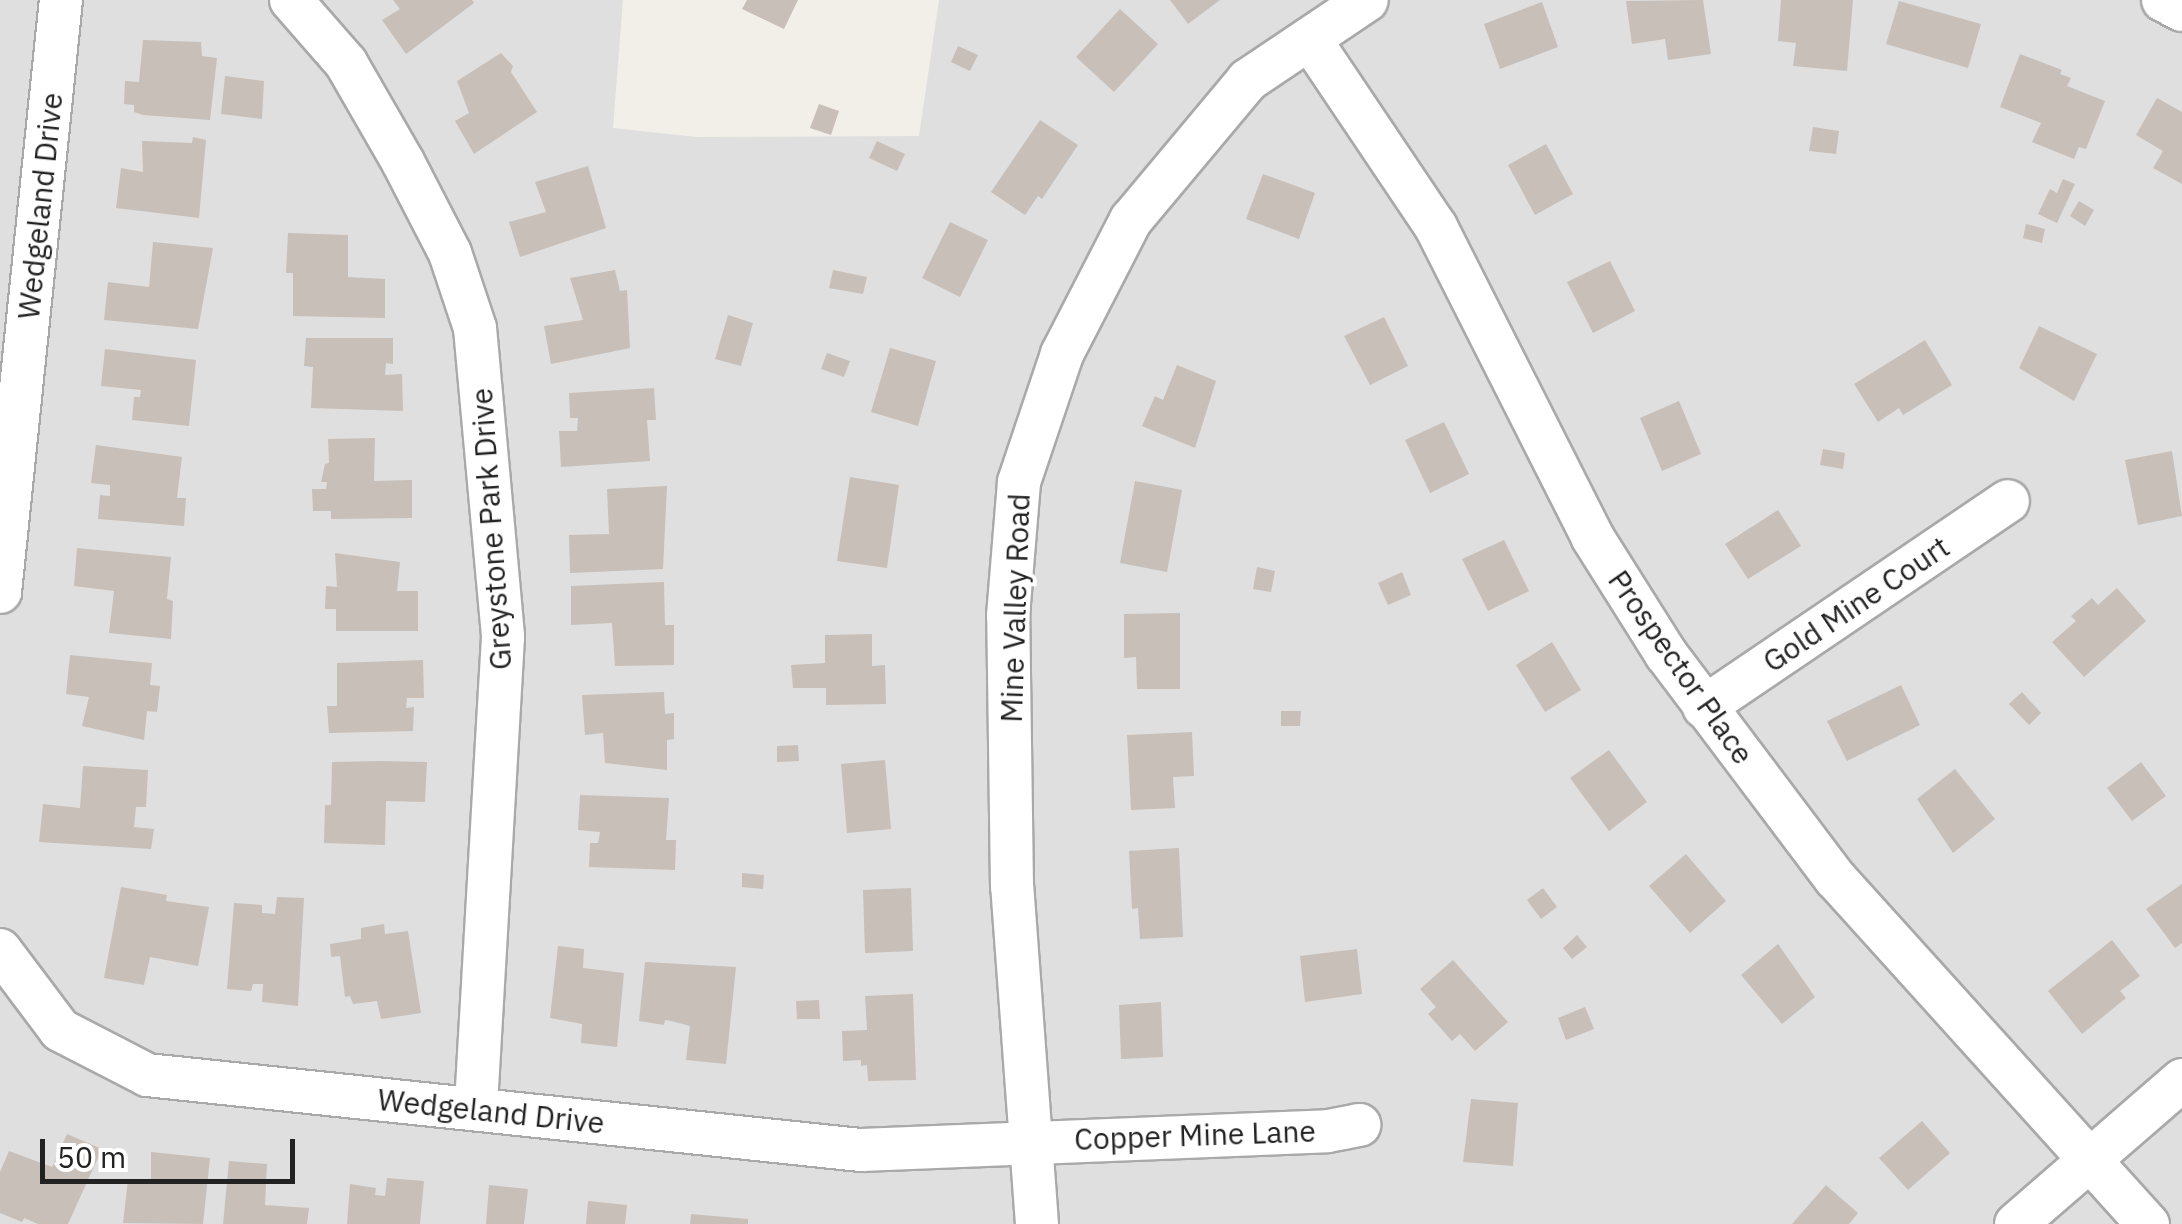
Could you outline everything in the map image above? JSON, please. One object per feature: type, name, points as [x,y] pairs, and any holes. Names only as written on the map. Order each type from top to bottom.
[{"type":"street","name":"Wedgeland Drive","points":[[0,592],[61,0]]},
{"type":"street","name":"Greystone Park Drive","points":[[291,0],[346,63],[404,162],[450,253],[475,328],[503,636],[476,1109]]},
{"type":"street","name":"Mine Valley Road","points":[[1036,1224],[1012,887],[1008,616],[1019,482],[1062,354],[1132,220],[1248,80],[1368,0]]},
{"type":"street","points":[[2163,0],[2182,10]]},
{"type":"street","name":"Prospector Place","points":[[1311,41],[1436,227],[1593,538],[1704,707],[1836,878],[2148,1224]]},
{"type":"street","name":"Gold Mine Court","points":[[1704,707],[2008,501]]},
{"type":"street","name":"Wedgeland Drive","points":[[0,950],[60,1030],[147,1075],[861,1150],[1032,1142]]},
{"type":"street","points":[[2016,1224],[2088,1157],[2182,1080]]},
{"type":"street","name":"Copper Mine Lane","points":[[1032,1142],[1328,1131],[1359,1125]]},
{"type":"shaded area","points":[[0,0],[623,0],[613,128],[697,137],[919,136],[939,0],[2182,0],[2182,1224],[0,1224]]},
{"type":"building","points":[[393,0],[474,3],[406,54],[382,20],[400,9]]},
{"type":"building","points":[[747,0],[798,0],[784,29],[742,9]]},
{"type":"building","points":[[1170,0],[1220,0],[1188,24]]},
{"type":"building","points":[[1703,0],[1711,54],[1668,60],[1665,39],[1632,44],[1626,1]]},
{"type":"building","points":[[1781,0],[1853,0],[1847,71],[1793,66],[1796,43],[1778,41]]},
{"type":"building","points":[[1899,1],[1981,24],[1968,68],[1886,44]]},
{"type":"building","points":[[1542,2],[1558,47],[1500,69],[1484,24]]},
{"type":"building","points":[[1120,9],[1158,44],[1114,92],[1076,57]]},
{"type":"building","points":[[143,40],[201,42],[202,56],[217,58],[210,120],[143,115],[134,112],[134,105],[124,104],[125,81],[139,82]]},
{"type":"building","points":[[958,46],[978,55],[970,71],[951,62]]},
{"type":"building","points":[[501,53],[513,66],[511,72],[537,112],[474,154],[455,121],[469,113],[457,81]]},
{"type":"building","points":[[2020,54],[2062,70],[2060,74],[2071,78],[2067,86],[2105,101],[2086,149],[2079,147],[2074,159],[2032,142],[2041,123],[2000,107]]},
{"type":"building","points":[[225,76],[264,81],[262,119],[221,114]]},
{"type":"building","points":[[2157,98],[2182,112],[2182,184],[2153,168],[2163,151],[2136,135]]},
{"type":"building","points":[[819,104],[839,111],[831,135],[810,128]]},
{"type":"building","points":[[1040,120],[1078,145],[1042,199],[1038,196],[1025,215],[991,192]]},
{"type":"building","points":[[1813,127],[1839,131],[1836,154],[1809,151]]},
{"type":"building","points":[[193,137],[206,140],[199,218],[116,208],[121,168],[143,172],[142,141],[192,143]]},
{"type":"building","points":[[877,141],[905,154],[897,171],[869,158]]},
{"type":"building","points":[[1546,144],[1573,194],[1535,215],[1508,165]]},
{"type":"building","points":[[588,166],[606,228],[520,257],[509,222],[546,212],[535,182]]},
{"type":"building","points":[[1263,174],[1315,193],[1299,239],[1246,219]]},
{"type":"building","points":[[2063,179],[2075,184],[2057,223],[2038,214],[2050,189],[2057,193]]},
{"type":"building","points":[[2079,201],[2094,210],[2085,226],[2070,216]]},
{"type":"building","points":[[950,222],[988,240],[960,297],[922,278]]},
{"type":"building","points":[[2026,224],[2045,229],[2042,243],[2023,238]]},
{"type":"building","points":[[288,233],[348,235],[348,277],[385,279],[385,318],[293,316],[293,273],[286,273]]},
{"type":"building","points":[[153,242],[213,248],[198,329],[104,320],[108,282],[149,287]]},
{"type":"building","points":[[1610,261],[1635,311],[1593,333],[1567,282]]},
{"type":"building","points":[[615,270],[620,291],[627,290],[630,348],[551,364],[544,326],[583,320],[570,278]]},
{"type":"building","points":[[833,270],[867,277],[863,294],[829,288]]},
{"type":"building","points":[[728,315],[753,323],[741,366],[715,359]]},
{"type":"building","points":[[1384,317],[1408,366],[1370,385],[1344,336]]},
{"type":"building","points":[[2039,326],[2097,354],[2074,401],[2019,368]]},
{"type":"building","points":[[306,338],[393,338],[393,364],[386,363],[385,375],[402,374],[403,411],[311,408],[313,367],[304,366]]},
{"type":"building","points":[[1925,340],[1952,385],[1903,415],[1899,408],[1878,422],[1854,384]]},
{"type":"building","points":[[890,348],[936,361],[918,426],[871,412]]},
{"type":"building","points":[[105,349],[196,360],[189,426],[132,420],[134,397],[140,397],[141,390],[101,386]]},
{"type":"building","points":[[827,353],[850,361],[844,377],[821,369]]},
{"type":"building","points":[[1177,365],[1216,381],[1195,448],[1142,426],[1155,396],[1163,400]]},
{"type":"building","points":[[654,388],[656,420],[647,420],[650,461],[561,467],[559,431],[577,431],[578,418],[570,418],[569,393]]},
{"type":"building","points":[[1679,401],[1701,454],[1662,471],[1640,418]]},
{"type":"building","points":[[1444,422],[1469,474],[1430,493],[1405,440]]},
{"type":"building","points":[[375,438],[374,481],[412,480],[412,518],[331,519],[331,511],[313,511],[312,489],[326,489],[327,482],[321,482],[325,464],[329,463],[328,439]]},
{"type":"building","points":[[96,445],[182,457],[177,498],[186,498],[184,526],[98,519],[100,495],[110,496],[110,485],[91,483]]},
{"type":"building","points":[[1823,449],[1845,453],[1843,469],[1820,465]]},
{"type":"building","points":[[2172,451],[2182,516],[2138,525],[2125,460]]},
{"type":"building","points":[[850,477],[899,485],[887,568],[837,561]]},
{"type":"building","points":[[1135,481],[1182,490],[1167,572],[1120,563]]},
{"type":"building","points":[[667,486],[663,569],[570,573],[569,535],[609,534],[607,489]]},
{"type":"building","points":[[1778,510],[1801,546],[1748,579],[1725,544]]},
{"type":"building","points":[[1504,540],[1529,591],[1488,611],[1462,559]]},
{"type":"building","points":[[77,548],[171,557],[167,599],[173,601],[171,639],[109,633],[114,591],[74,586]]},
{"type":"building","points":[[335,553],[400,562],[397,591],[418,591],[418,631],[336,631],[336,609],[325,609],[326,586],[337,587]]},
{"type":"building","points":[[1257,567],[1275,571],[1271,592],[1253,589]]},
{"type":"building","points":[[1402,572],[1411,595],[1388,605],[1378,583]]},
{"type":"building","points":[[664,582],[665,625],[674,625],[674,665],[615,666],[612,623],[571,625],[571,586]]},
{"type":"building","points":[[2117,588],[2146,621],[2084,677],[2052,642],[2076,621],[2071,616],[2092,598],[2098,605]]},
{"type":"building","points":[[1180,613],[1180,689],[1137,689],[1136,657],[1124,658],[1124,614]]},
{"type":"building","points":[[872,634],[872,666],[885,665],[886,704],[826,705],[826,688],[793,688],[791,665],[825,663],[825,635]]},
{"type":"building","points":[[1552,642],[1581,690],[1545,712],[1516,665]]},
{"type":"building","points":[[70,655],[152,663],[150,685],[160,686],[157,712],[147,711],[144,740],[82,726],[89,697],[66,694]]},
{"type":"building","points":[[423,660],[424,698],[407,698],[406,708],[414,707],[413,731],[329,733],[327,706],[337,706],[337,663]]},
{"type":"building","points":[[1901,685],[1920,725],[1847,761],[1827,721]]},
{"type":"building","points":[[664,692],[665,714],[674,713],[674,739],[667,740],[667,770],[605,763],[603,733],[585,735],[582,695]]},
{"type":"building","points":[[2022,692],[2041,713],[2029,725],[2009,704]]},
{"type":"building","points":[[1281,711],[1301,711],[1300,726],[1281,726]]},
{"type":"building","points":[[1192,732],[1194,776],[1173,777],[1175,808],[1131,810],[1127,735]]},
{"type":"building","points":[[798,745],[799,761],[777,762],[777,746]]},
{"type":"building","points":[[1609,750],[1647,802],[1609,831],[1570,778]]},
{"type":"building","points":[[885,760],[891,829],[847,833],[841,764]]},
{"type":"building","points":[[332,762],[427,762],[425,802],[386,801],[385,845],[324,843],[325,805],[331,805]]},
{"type":"building","points":[[2141,762],[2166,796],[2132,821],[2107,788]]},
{"type":"building","points":[[83,766],[148,770],[146,807],[136,807],[134,827],[154,829],[151,849],[39,842],[43,804],[80,808]]},
{"type":"building","points":[[1955,769],[1995,819],[1953,853],[1917,799]]},
{"type":"building","points":[[580,795],[669,798],[666,840],[676,840],[675,870],[589,867],[590,843],[598,843],[600,832],[578,830]]},
{"type":"building","points":[[1179,848],[1183,937],[1140,939],[1138,908],[1132,909],[1129,851]]},
{"type":"building","points":[[1686,854],[1726,901],[1690,933],[1649,886]]},
{"type":"building","points":[[742,873],[764,875],[763,889],[742,887]]},
{"type":"building","points":[[2182,884],[2182,943],[2175,948],[2146,909]]},
{"type":"building","points":[[121,887],[167,895],[166,901],[209,907],[198,966],[150,957],[144,985],[104,978]]},
{"type":"building","points":[[911,888],[913,951],[865,953],[863,890]]},
{"type":"building","points":[[1543,888],[1557,907],[1541,919],[1527,900]]},
{"type":"building","points":[[277,897],[304,898],[298,1006],[262,1002],[263,984],[253,984],[251,991],[227,989],[234,903],[262,905],[262,913],[275,914]]},
{"type":"building","points":[[384,924],[385,934],[408,931],[421,1013],[381,1019],[377,1001],[353,1004],[350,996],[345,997],[340,956],[331,957],[330,944],[361,939],[361,928]]},
{"type":"building","points":[[1577,935],[1587,947],[1572,959],[1563,948]]},
{"type":"building","points":[[2112,940],[2140,976],[2120,991],[2126,998],[2082,1034],[2048,991]]},
{"type":"building","points":[[1778,944],[1815,997],[1782,1024],[1741,975]]},
{"type":"building","points":[[558,946],[584,949],[583,968],[624,973],[617,1047],[581,1043],[582,1024],[550,1018]]},
{"type":"building","points":[[1357,949],[1362,994],[1305,1002],[1300,956]]},
{"type":"building","points":[[1453,960],[1508,1022],[1475,1051],[1460,1034],[1452,1041],[1428,1014],[1436,1007],[1420,989]]},
{"type":"building","points":[[645,962],[736,967],[726,1064],[686,1060],[690,1026],[665,1020],[664,1025],[639,1021]]},
{"type":"building","points":[[913,994],[916,1080],[868,1081],[867,1065],[861,1066],[861,1060],[843,1061],[842,1031],[867,1030],[865,996]]},
{"type":"building","points":[[819,1000],[820,1019],[797,1019],[796,1001]]},
{"type":"building","points":[[1161,1002],[1163,1057],[1121,1059],[1119,1005]]},
{"type":"building","points":[[1585,1007],[1594,1029],[1566,1040],[1558,1018]]},
{"type":"building","points":[[1471,1099],[1518,1103],[1513,1166],[1463,1162]]},
{"type":"building","points":[[1922,1121],[1950,1153],[1908,1190],[1879,1158]]},
{"type":"building","points":[[67,1134],[102,1149],[68,1224],[38,1224],[24,1218],[22,1222],[0,1213],[0,1172],[9,1151],[52,1167]]},
{"type":"building","points":[[151,1152],[210,1158],[203,1224],[123,1223],[128,1180],[151,1182]]},
{"type":"building","points":[[229,1161],[267,1164],[265,1205],[309,1208],[307,1224],[223,1224]]},
{"type":"building","points":[[387,1178],[424,1181],[420,1224],[347,1224],[350,1184],[376,1188],[375,1195],[385,1196]]},
{"type":"building","points":[[489,1185],[528,1189],[524,1224],[486,1224]]},
{"type":"building","points":[[1826,1185],[1858,1213],[1849,1224],[1792,1224]]},
{"type":"building","points":[[588,1201],[627,1205],[625,1224],[586,1224]]},
{"type":"building","points":[[691,1214],[748,1219],[748,1224],[690,1224]]}]
